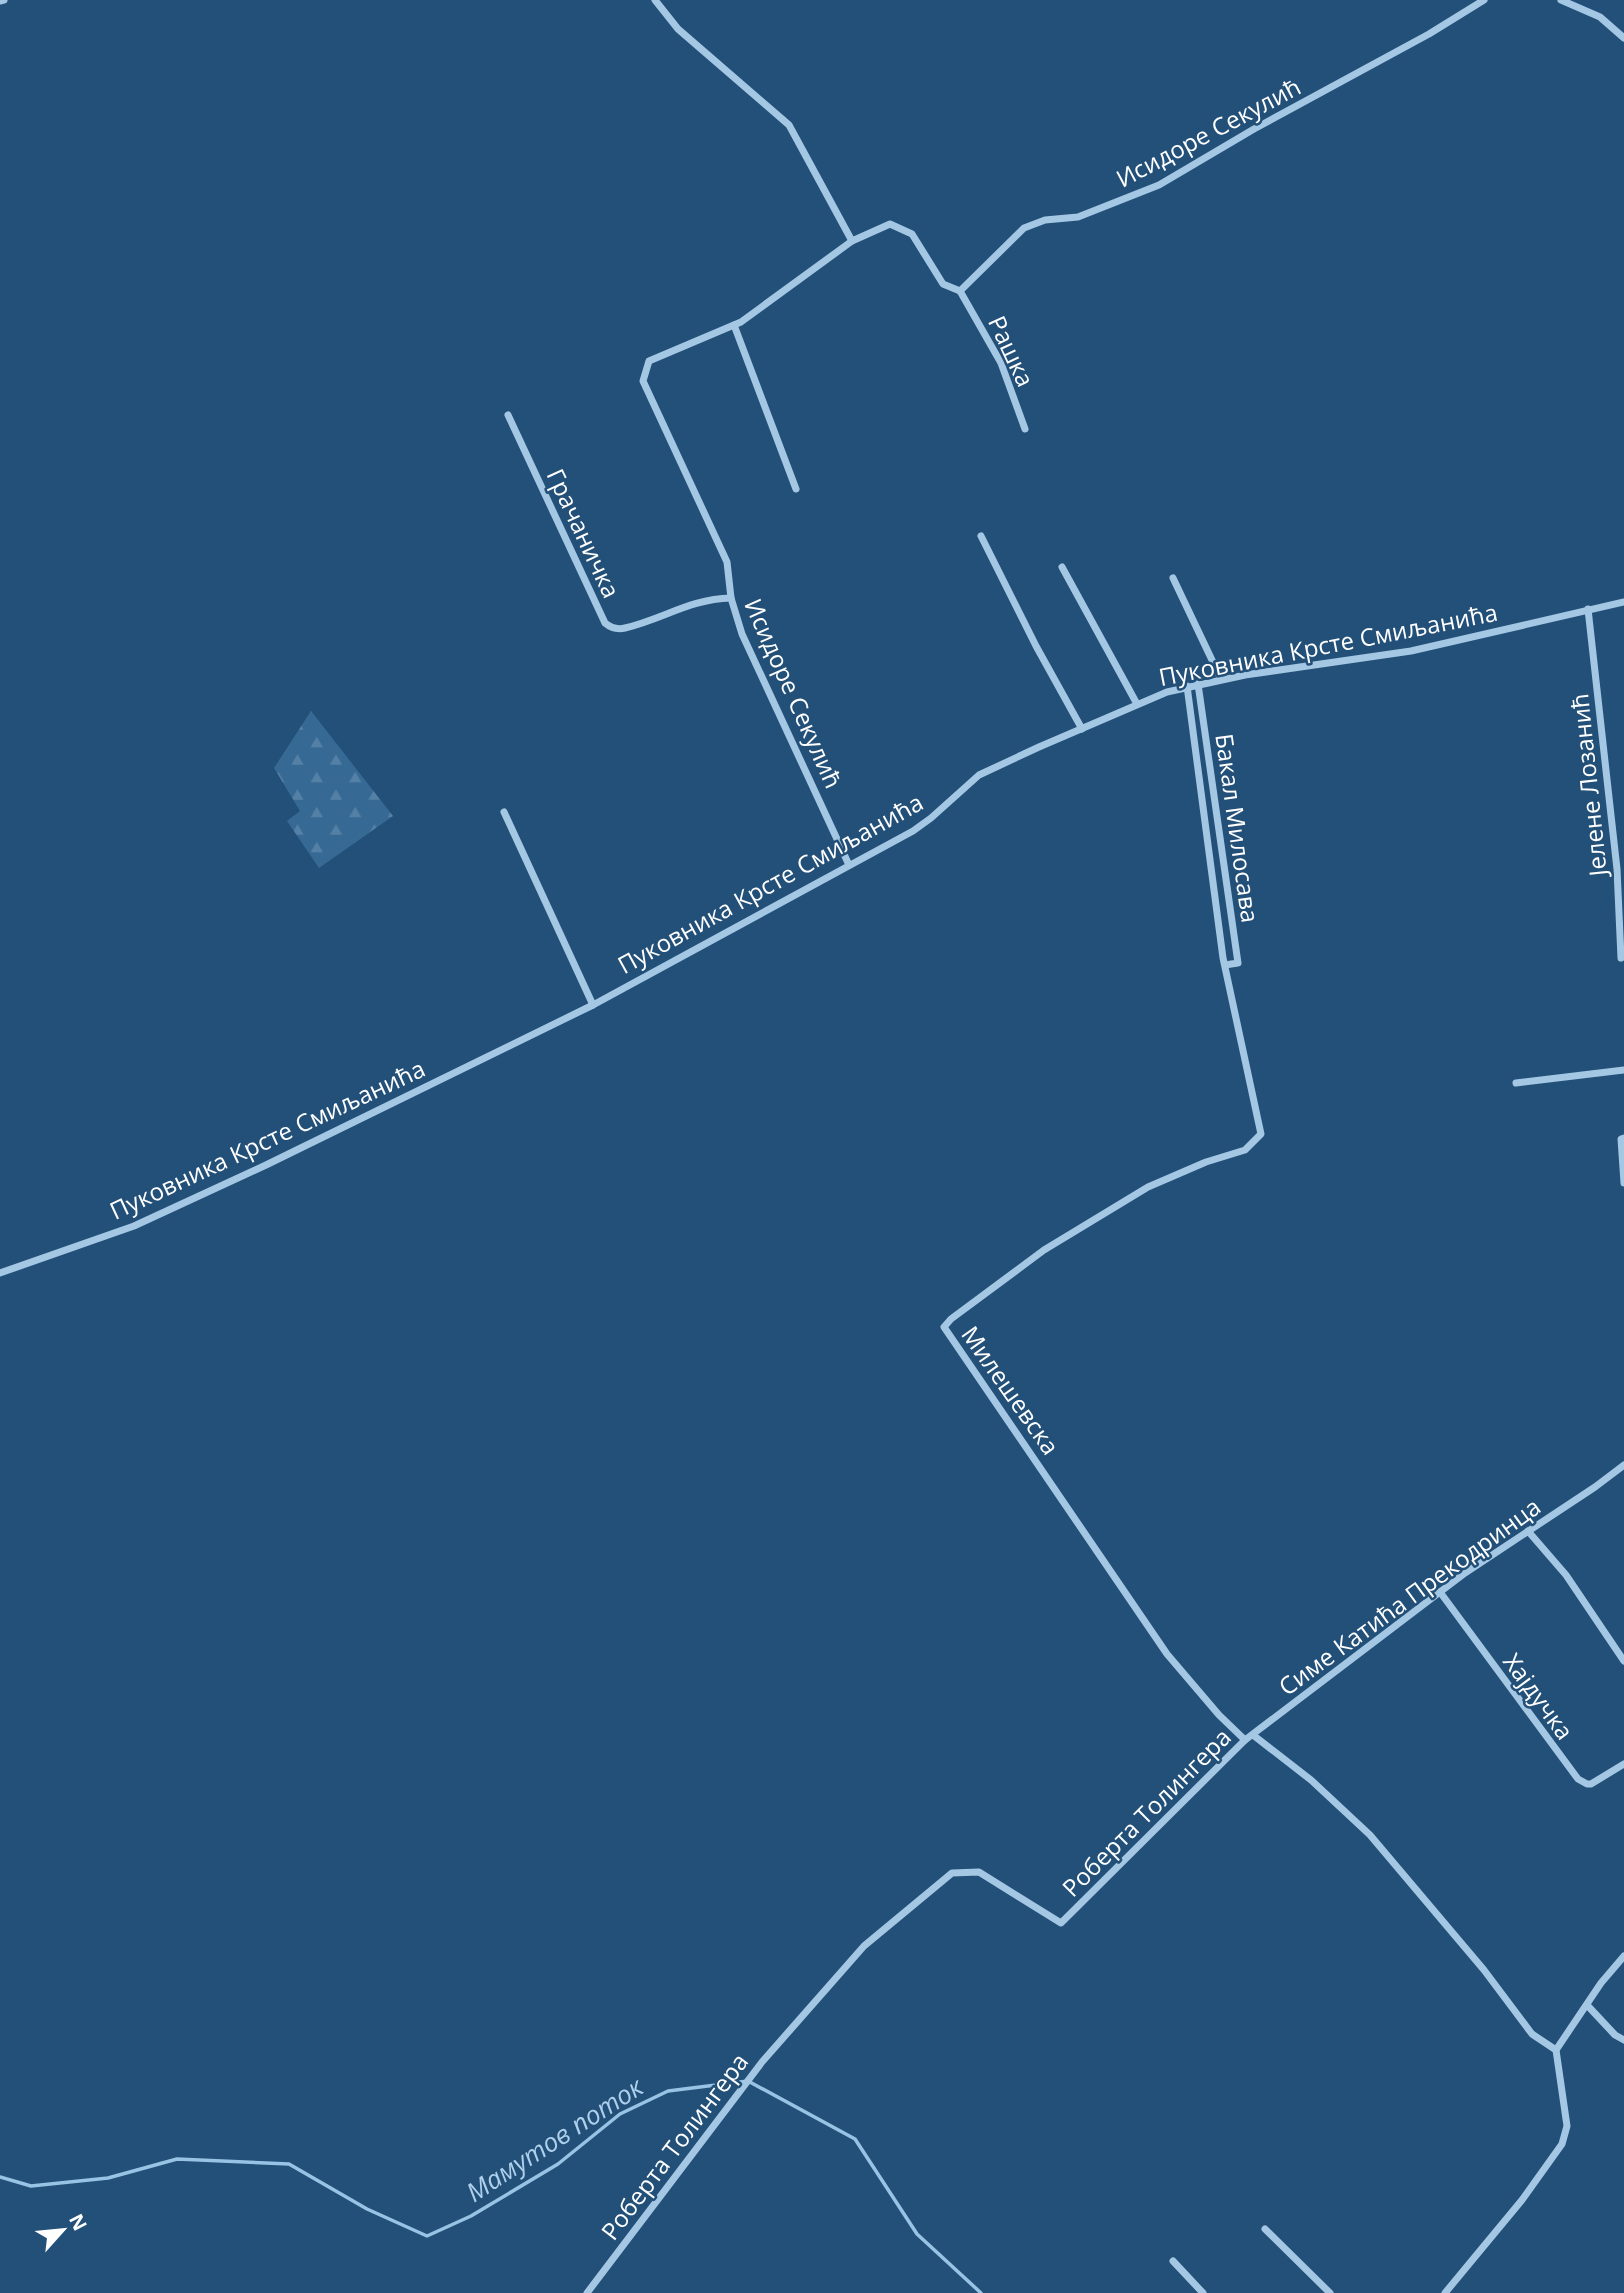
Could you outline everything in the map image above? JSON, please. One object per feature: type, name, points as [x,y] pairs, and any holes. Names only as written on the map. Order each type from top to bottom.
[{"type":"street","points":[[655,0],[678,29],[789,124],[852,241]]},
{"type":"street","name":"Исидоре Секулић","points":[[849,865],[742,634],[731,598],[727,562],[643,382],[649,361],[734,325],[852,241],[890,224],[912,234],[943,284],[960,291],[1024,228],[1045,220],[1078,217],[1159,185],[1429,34],[1484,0]]},
{"type":"street","points":[[1561,0],[1600,17],[1624,38]]},
{"type":"street","name":"Рашка","points":[[960,291],[1001,363],[1025,429]]},
{"type":"street","points":[[734,325],[796,489]]},
{"type":"street","name":"Грачаничка","points":[[508,415],[605,624],[612,628],[624,628],[688,604],[711,598],[731,598]]},
{"type":"street","points":[[981,536],[1036,646],[1083,729]]},
{"type":"street","points":[[1062,567],[1137,705]]},
{"type":"street","points":[[1173,578],[1221,680]]},
{"type":"street","name":"Пуковника Крсте Смиљанића","points":[[0,1273],[134,1226],[265,1165],[593,1004],[922,825],[979,775],[1137,705],[1187,686],[1411,651],[1624,602]]},
{"type":"street","name":"Јелене Лозанић","points":[[1588,609],[1615,856],[1621,958]]},
{"type":"street","name":"Бакал Милосава","points":[[1198,684],[1238,963],[1224,965]]},
{"type":"street","name":"Бакал Милосава","points":[[1187,686],[1224,965],[1261,1134]]},
{"type":"street","points":[[504,812],[593,1004]]},
{"type":"street","points":[[1516,1083],[1624,1070]]},
{"type":"street","name":"Милешевска","points":[[1245,1740],[1219,1715],[1167,1654],[944,1327],[1044,1250],[1148,1186],[1206,1162],[1245,1150],[1261,1134]]},
{"type":"street","points":[[1624,1138],[1621,1139],[1624,1184]]},
{"type":"street","name":"Симе Катића Прекодринца","points":[[1253,1735],[1440,1591],[1624,1465]]},
{"type":"street","points":[[1528,1531],[1566,1575],[1624,1661]]},
{"type":"street","name":"Хајдучка","points":[[1440,1591],[1578,1779],[1591,1784],[1624,1764]]},
{"type":"street","name":"Роберта Толингера","points":[[587,2293],[762,2062],[864,1946],[952,1873],[979,1872],[1061,1923],[1253,1735],[1311,1780],[1370,1835],[1484,1970],[1532,2034],[1556,2050]]},
{"type":"street","points":[[1445,2293],[1522,2200],[1562,2144],[1567,2126],[1556,2050],[1601,1983],[1624,1956]]},
{"type":"street","points":[[1587,2006],[1615,2035],[1624,2040]]},
{"type":"street","points":[[1265,2229],[1330,2293]]},
{"type":"street","points":[[1173,2261],[1203,2293]]},
{"type":"green space","points":[[311,711],[393,816],[319,868],[287,821],[300,811],[274,768]]},
{"type":"waterway","name":"Мамутов поток","points":[[0,2177],[31,2186],[108,2178],[177,2159],[289,2164],[367,2209],[427,2236],[471,2216],[558,2164],[620,2114],[668,2091],[748,2081],[855,2139],[917,2234],[981,2293]]}]
